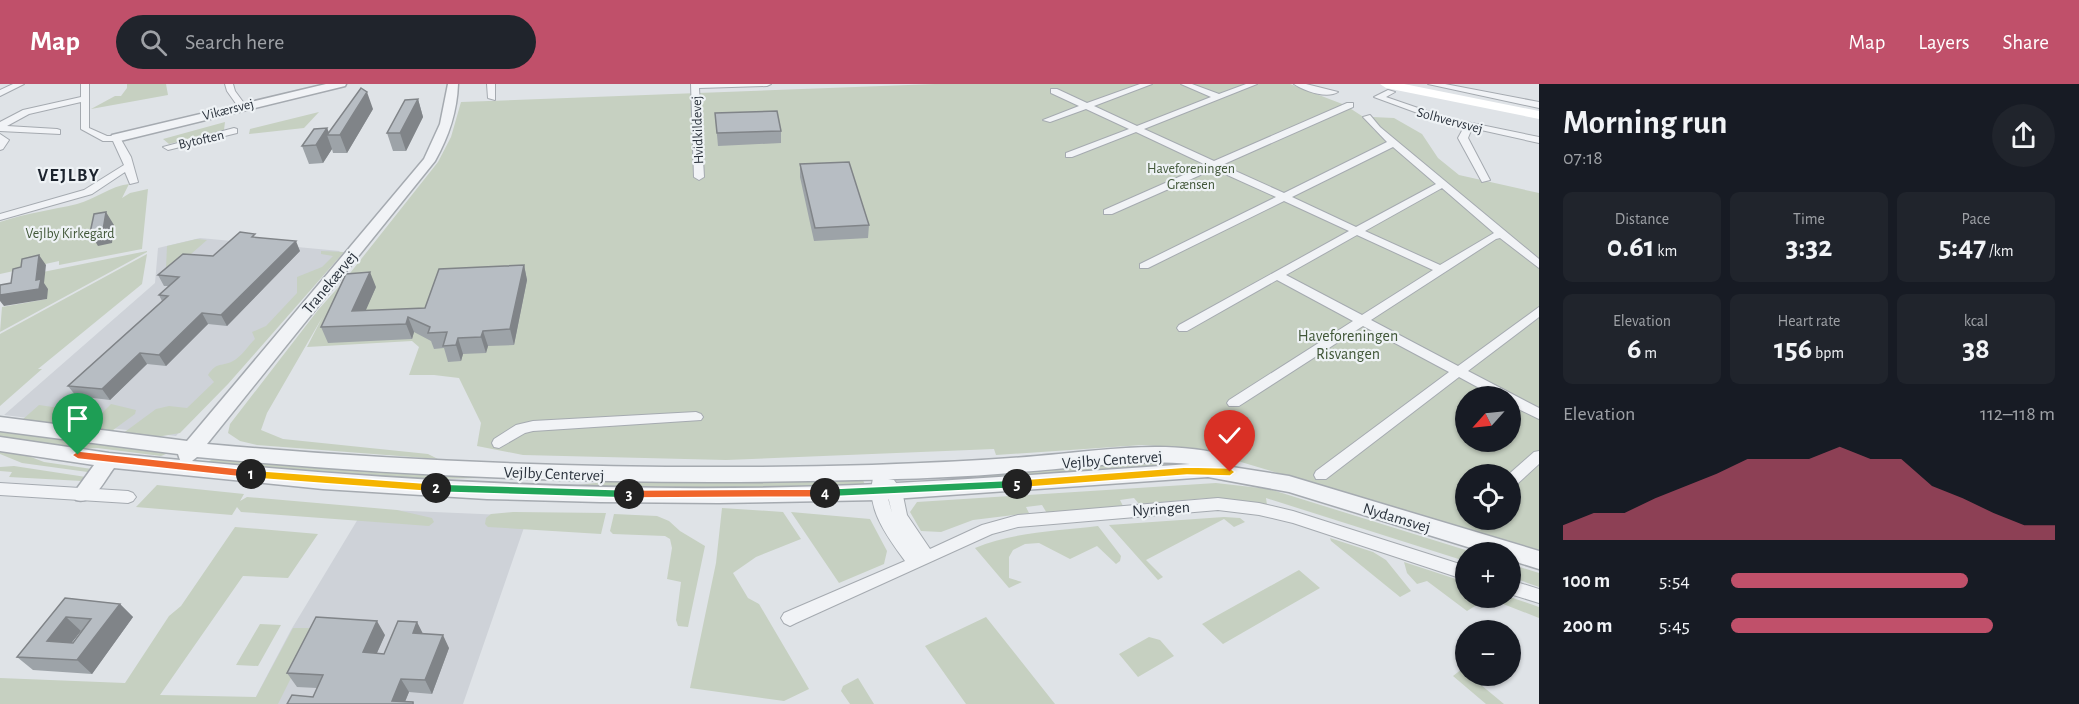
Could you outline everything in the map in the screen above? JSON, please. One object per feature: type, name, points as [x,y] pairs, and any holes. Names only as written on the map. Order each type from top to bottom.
[{"type":"main road","points":[[1411,84],[1539,107]]},
{"type":"main road","points":[[1388,88],[1539,115]]},
{"type":"street","points":[[0,93],[20,84]]},
{"type":"street","points":[[85,84],[85,129],[106,139],[116,138],[129,166],[133,182]]},
{"type":"street","points":[[230,84],[234,95],[243,106]]},
{"type":"street","name":"Vikærsvej","points":[[116,138],[342,84]]},
{"type":"street","name":"Tranekærvej","points":[[178,468],[429,161],[446,128],[453,84]]},
{"type":"street","points":[[491,84],[492,98]]},
{"type":"street","points":[[695,85],[767,84]]},
{"type":"street","points":[[1047,120],[1148,84]]},
{"type":"street","points":[[1185,84],[1218,97]]},
{"type":"street","points":[[1069,155],[1253,84]]},
{"type":"street","points":[[1298,84],[1318,91],[1334,92],[1327,84]]},
{"type":"street","points":[[1432,84],[1539,107]]},
{"type":"street","name":"Hvidkildevej","points":[[695,85],[699,177]]},
{"type":"street","name":"Solhvervsvej","points":[[1388,88],[1377,97],[1427,115],[1539,140]]},
{"type":"street","points":[[1054,91],[1442,270]]},
{"type":"street","points":[[0,147],[4,140],[0,136],[3,128],[26,112],[84,99]]},
{"type":"street","points":[[1108,212],[1350,105]]},
{"type":"street","points":[[1367,117],[1393,143],[1539,265]]},
{"type":"street","points":[[1469,126],[1463,138],[1485,180]]},
{"type":"street","points":[[3,128],[57,132]]},
{"type":"street","name":"Bytoften","points":[[168,147],[234,131]]},
{"type":"street","points":[[1144,266],[1393,143]]},
{"type":"street","points":[[0,217],[82,195],[129,166]]},
{"type":"street","points":[[1183,328],[1435,187],[1444,185]]},
{"type":"street","points":[[1234,403],[1493,236],[1503,234]]},
{"type":"street","points":[[1278,276],[1485,386]]},
{"type":"street","points":[[1321,475],[1539,311]]},
{"type":"street","points":[[1521,405],[1539,414]]},
{"type":"street","name":"Vejlby Centervej","points":[[499,442],[521,429],[533,426],[696,417]]},
{"type":"street","name":"Vejlby Centervej","points":[[0,424],[191,450],[337,463],[495,472],[718,476],[884,485]]},
{"type":"street","name":"Vejlby Centervej","points":[[0,444],[178,468],[323,481],[487,491],[719,495],[1208,470],[1289,484]]},
{"type":"street","points":[[1521,472],[1539,456]]},
{"type":"street","points":[[83,494],[109,460]]},
{"type":"street","name":"Nydamsvej","points":[[1289,484],[1539,560]]},
{"type":"street","points":[[884,485],[895,535],[921,560]]},
{"type":"street","points":[[0,489],[128,497]]},
{"type":"street","name":"Nyringen","points":[[790,618],[988,529],[1018,521],[1218,504],[1259,509],[1293,517],[1455,569]]},
{"type":"street","points":[[1521,590],[1539,596]]},
{"type":"shaded area","points":[[200,238],[340,251],[176,436],[4,415],[155,283],[158,248]]},
{"type":"shaded area","points":[[364,509],[528,516],[463,704],[252,704],[291,630]]},
{"type":"green space","points":[[127,84],[166,84],[168,95],[91,109],[115,96],[121,96]]},
{"type":"green space","points":[[935,84],[1290,84],[1345,105],[1365,118],[1374,130],[1539,269],[1539,551],[1521,546],[1521,542],[1509,542],[1469,530],[1521,530],[1521,464],[1455,464],[1455,526],[1194,448],[1142,445],[996,455],[994,449],[726,460],[523,455],[477,446],[481,423],[459,378],[409,375],[419,347],[412,341],[307,347],[323,316],[267,413],[261,430],[283,439],[428,454],[438,459],[257,445],[240,441],[228,433],[230,424],[318,310],[438,162],[451,137],[461,102]]},
{"type":"green space","points":[[319,112],[304,128],[249,134],[250,129]]},
{"type":"green space","points":[[1372,117],[1394,118],[1422,134],[1438,158],[1459,175],[1539,193],[1539,264],[1381,130]]},
{"type":"green space","points":[[225,122],[224,130],[169,144],[163,139]]},
{"type":"green space","name":"Vejlby Kirkegård","points":[[129,184],[122,198],[130,193],[148,189],[142,249],[59,265],[59,261],[0,274],[0,222],[77,204],[116,187]]},
{"type":"green space","points":[[197,239],[207,240],[174,269],[166,268],[167,246]]},
{"type":"green space","points":[[147,251],[0,332],[2,307],[47,299],[43,290],[43,272]]},
{"type":"green space","points":[[321,251],[344,252],[228,384],[180,433],[151,438],[122,434],[156,409],[169,406],[187,408],[214,382],[208,375],[211,371],[239,357],[255,339],[252,332],[266,326],[297,293],[297,277],[322,267],[333,256],[321,254]]},
{"type":"green space","points":[[147,254],[142,284],[38,369],[42,369],[0,406],[0,334]]},
{"type":"green space","points":[[111,404],[136,410],[135,414],[109,433],[22,420],[39,405],[101,414]]},
{"type":"green space","points":[[0,429],[165,452],[166,454],[161,456],[97,448],[72,450],[0,438]]},
{"type":"green space","points":[[0,450],[23,454],[44,462],[92,469],[95,473],[22,463],[0,454]]},
{"type":"green space","points":[[216,458],[482,478],[380,480],[207,462]]},
{"type":"green space","points":[[1168,460],[1233,468],[899,483],[973,478],[992,473]]},
{"type":"green space","points":[[14,466],[86,477],[82,481],[9,477],[12,472],[0,471],[0,467]]},
{"type":"green space","points":[[863,480],[865,485],[729,490],[503,484],[578,485],[613,481]]},
{"type":"green space","points":[[1216,483],[1269,489],[1455,547],[1455,558],[1266,498],[1267,505],[1208,498],[1139,504],[1134,498],[1120,500],[1124,508],[1048,515],[1042,505],[1026,507],[1029,513],[973,520],[941,532],[921,531],[910,512],[917,502]]},
{"type":"green space","points":[[157,485],[244,494],[240,501],[247,497],[397,510],[432,518],[434,522],[429,526],[241,512],[237,507],[232,515],[136,507]]},
{"type":"green space","points":[[722,508],[783,512],[801,539],[756,557],[733,573],[748,598],[759,604],[809,689],[784,701],[690,688],[716,563]]},
{"type":"green space","points":[[513,512],[606,513],[601,534],[488,527],[485,524],[486,518],[491,514]]},
{"type":"green space","points":[[791,512],[870,519],[887,551],[884,564],[839,583]]},
{"type":"green space","points":[[614,514],[657,516],[669,521],[680,531],[705,546],[688,627],[678,626],[676,620],[681,582],[667,579],[672,548],[670,539],[665,536],[613,534],[610,531]]},
{"type":"green space","points":[[1224,517],[1240,518],[1245,522],[1234,527],[1224,519],[1146,560],[1163,577],[1158,580],[1109,525]]},
{"type":"green space","points":[[1098,526],[1121,556],[1120,561],[1116,564],[1097,546],[1070,559],[1039,543],[1025,544],[1013,550],[1009,557],[1009,578],[1022,582],[1009,588],[975,548],[1020,535]]},
{"type":"green space","points":[[235,527],[318,534],[288,578],[243,576],[160,695],[256,697],[293,628],[316,628],[278,704],[0,704],[0,678],[125,683],[169,616],[181,606]]},
{"type":"green space","points":[[1330,538],[1373,552],[1386,560],[1411,591],[1400,597]]},
{"type":"green space","points":[[1404,562],[1455,579],[1455,602],[1427,581],[1417,584],[1407,573]]},
{"type":"green space","points":[[1521,567],[1539,573],[1539,587],[1521,581]]},
{"type":"green space","points":[[1299,570],[1320,588],[1223,644],[1202,624]]},
{"type":"green space","points":[[1521,601],[1539,607],[1539,618],[1514,608],[1521,608]]},
{"type":"green space","points":[[986,617],[1055,704],[966,704],[925,646]]},
{"type":"green space","points":[[260,624],[281,625],[258,666],[236,665]]},
{"type":"green space","points":[[1149,637],[1160,640],[1174,656],[1138,677],[1119,654]]},
{"type":"green space","points":[[858,678],[874,704],[850,704],[841,691],[843,686]]},
{"type":"green space","points":[[1465,686],[1482,686],[1504,704],[1486,704]]},
{"type":"building","points":[[361,88],[367,92],[340,135],[327,135]]},
{"type":"building","points":[[418,99],[400,133],[387,133],[405,100]]},
{"type":"building","points":[[777,111],[781,131],[717,133],[715,113]]},
{"type":"building","points":[[327,128],[316,145],[302,146],[314,129]]},
{"type":"building","points":[[849,162],[869,225],[815,228],[800,164]]},
{"type":"building","points":[[106,212],[103,230],[90,233],[94,214]]},
{"type":"building","points":[[240,232],[255,234],[252,237],[296,241],[221,315],[202,313],[159,355],[140,353],[102,389],[68,386],[168,296],[159,295],[179,277],[158,275],[183,254],[213,256]]},
{"type":"building","points":[[39,255],[36,280],[41,279],[39,289],[0,295],[0,285],[11,283],[13,269],[21,267],[22,259]]},
{"type":"building","points":[[524,265],[510,329],[483,331],[481,337],[458,338],[456,345],[443,346],[447,332],[428,333],[430,327],[408,317],[406,324],[321,327],[346,274],[370,272],[352,311],[425,308],[439,269]]},
{"type":"building","points":[[65,598],[120,604],[77,660],[17,657]],"holes":[[[66,617],[91,619],[73,643],[47,641]]]},
{"type":"building","points":[[316,617],[377,621],[363,652],[384,654],[398,621],[417,622],[413,633],[443,635],[425,680],[401,679],[392,701],[413,702],[413,704],[287,704],[292,695],[313,697],[323,675],[287,673]]},
{"type":"district","name":"VEJLBY","points":[[69,175]]},
{"type":"route","points":[[78,455],[178,468],[323,481],[487,491],[600,494],[719,495],[878,492],[1187,471],[1230,472]]},
{"type":"park label","name":"Haveforeningen Grænsen","points":[[1191,176]]},
{"type":"park label","name":"Haveforeningen Risvangen","points":[[1348,344]]}]
